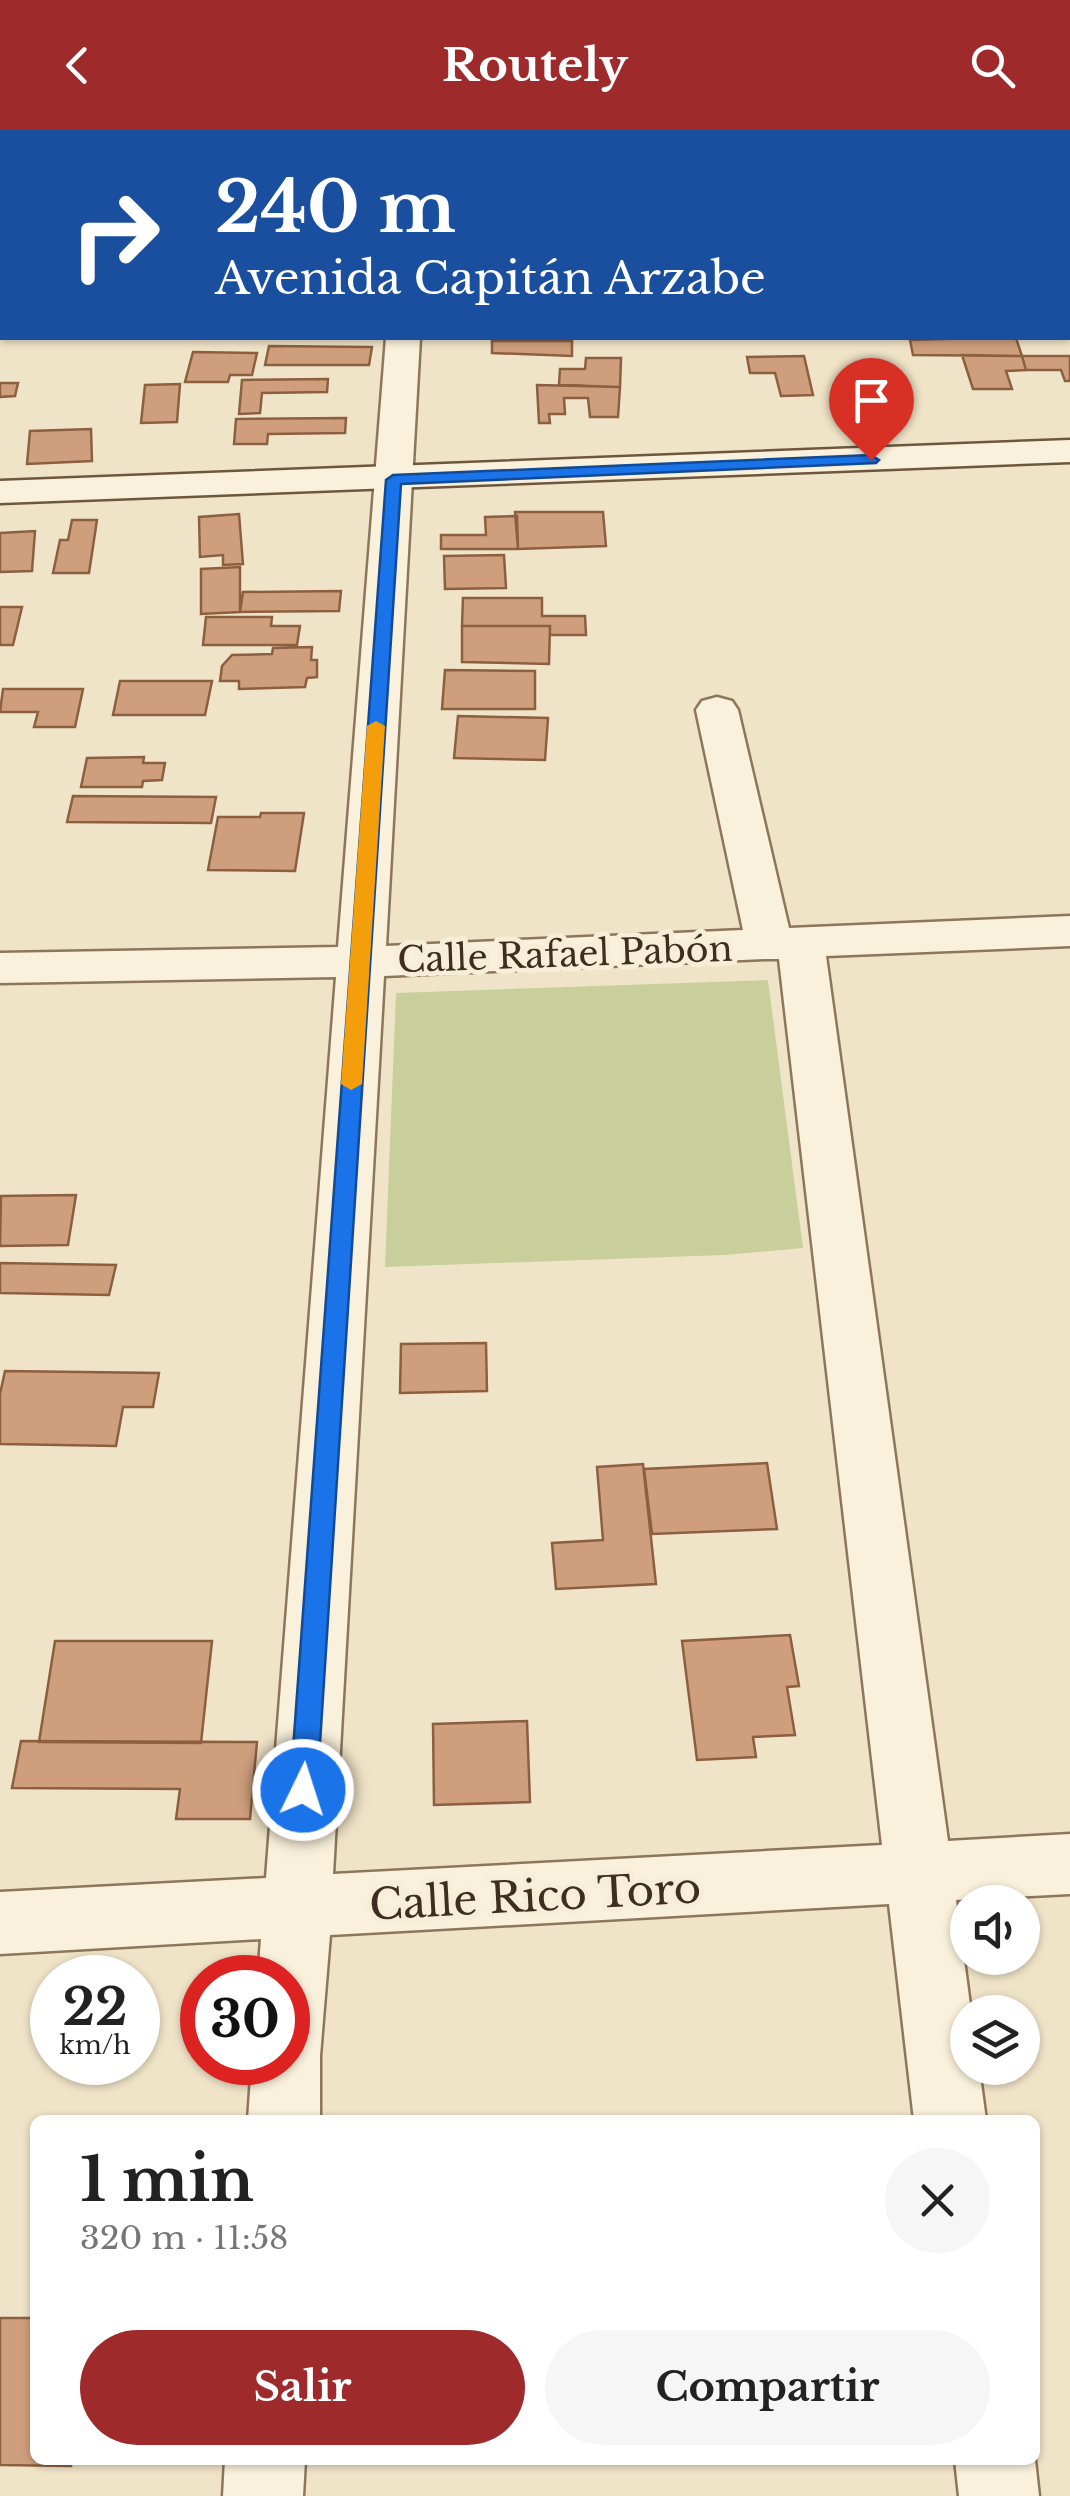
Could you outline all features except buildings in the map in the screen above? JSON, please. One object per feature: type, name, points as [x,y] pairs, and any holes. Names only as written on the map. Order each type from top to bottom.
[{"type":"street","points":[[293,1955],[404,340]]},
{"type":"street","points":[[0,492],[393,480],[1070,451]]},
{"type":"street","points":[[717,710],[785,945],[949,2115]]},
{"type":"street","name":"Calle Rafael Pabón","points":[[0,968],[360,962],[1070,931]]},
{"type":"street","name":"Calle Rico Toro","points":[[0,1924],[1070,1864]]},
{"type":"street","points":[[284,2115],[286,2085]]},
{"type":"street","points":[[263,2496],[265,2465]]},
{"type":"street","points":[[995,2465],[999,2496]]},
{"type":"green space","points":[[768,980],[803,1248],[724,1255],[385,1267],[396,993]]},
{"type":"slow traffic","points":[[351,1084],[376,726]]},
{"type":"route","points":[[303,1790],[393,480],[871,460]]}]
